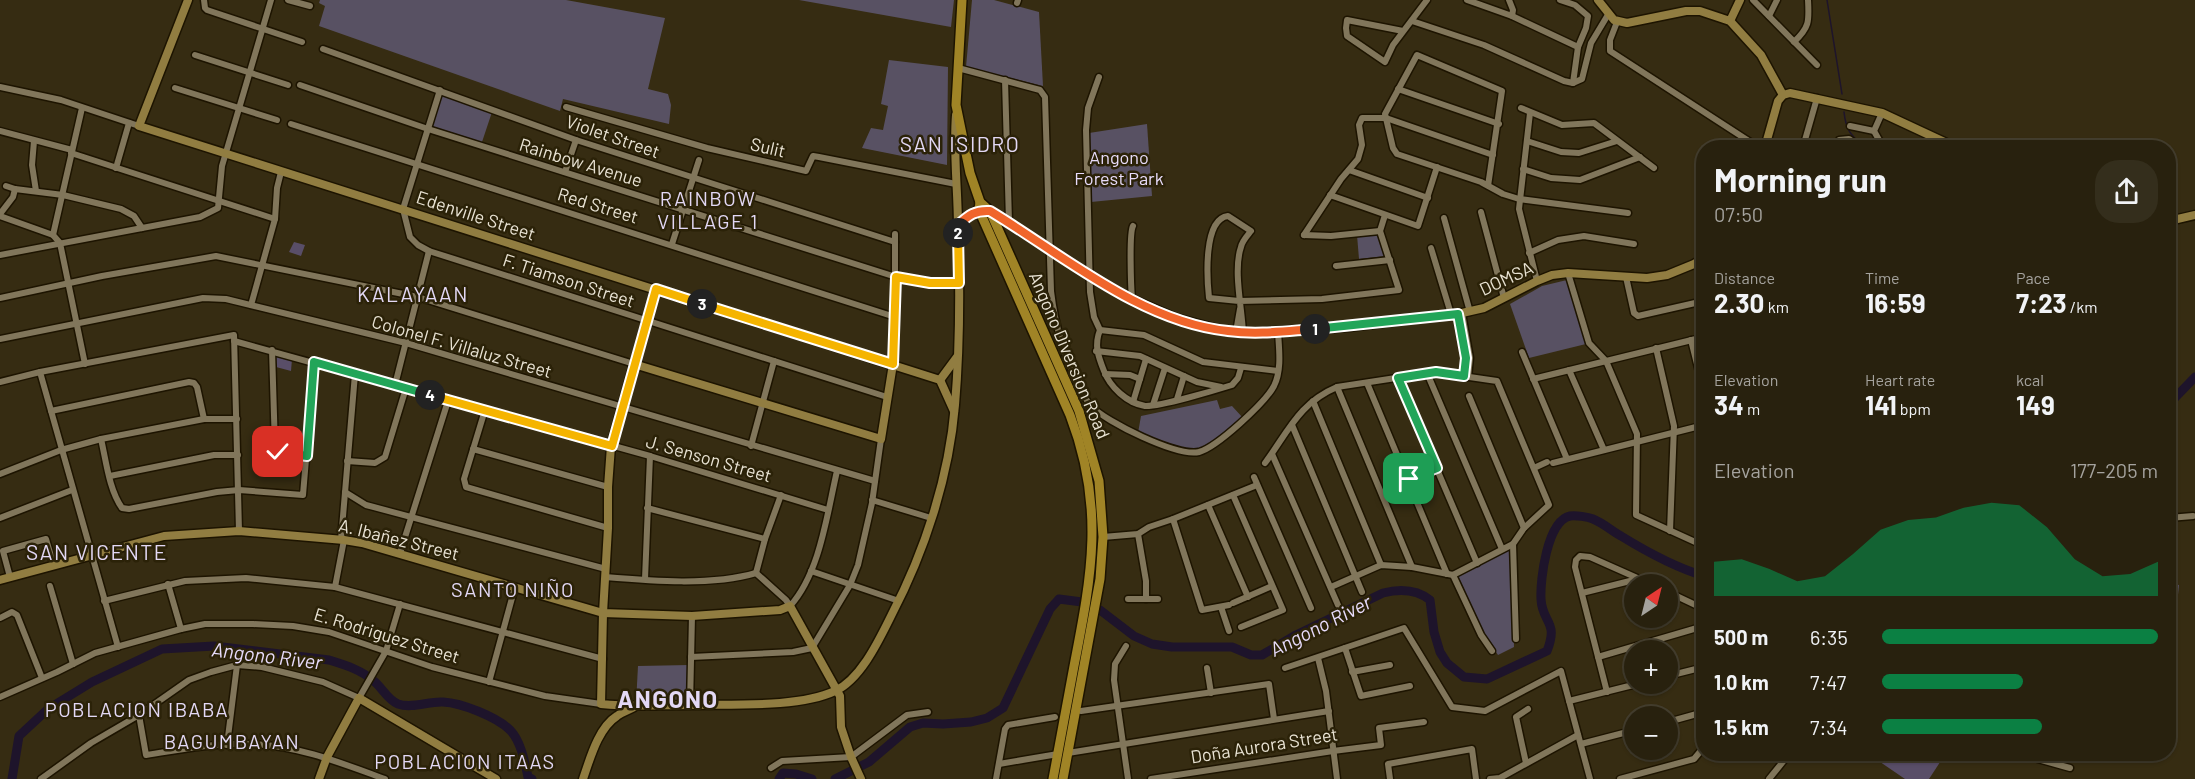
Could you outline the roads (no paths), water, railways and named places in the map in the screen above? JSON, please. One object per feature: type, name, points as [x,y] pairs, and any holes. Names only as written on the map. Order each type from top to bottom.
[{"type":"main road","name":"Angono Diversion Road","points":[[962,0],[956,105],[979,206],[1080,411],[1094,482],[1098,537],[1095,579],[1063,754],[1063,779]]},
{"type":"main road","name":"Angono Diversion Road","points":[[979,206],[990,211],[1011,270]]},
{"type":"main road","name":"Angono Diversion Road","points":[[1053,779],[1063,754]]},
{"type":"street","points":[[139,126],[188,0]]},
{"type":"street","points":[[204,0],[207,10],[302,42]]},
{"type":"street","points":[[0,255],[200,217],[218,208],[225,154],[271,0]]},
{"type":"street","points":[[288,0],[310,6]]},
{"type":"street","points":[[1403,31],[1347,20],[1346,34],[1384,62],[1403,31],[1427,0]]},
{"type":"street","points":[[1467,0],[1512,16],[1578,47]]},
{"type":"street","points":[[1509,0],[1513,10],[1512,16]]},
{"type":"street","points":[[1560,0],[1575,5],[1588,16],[1578,47],[1573,83]]},
{"type":"street","points":[[1598,0],[1617,22],[1627,23],[1686,11],[1700,11],[1730,21],[1761,55],[1783,95]]},
{"type":"street","points":[[1730,21],[1740,0]]},
{"type":"street","points":[[1753,0],[1817,65]]},
{"type":"street","points":[[1769,16],[1777,0]]},
{"type":"street","points":[[1794,42],[1805,31],[1809,19],[1808,0]]},
{"type":"street","points":[[1412,21],[1484,45],[1573,83],[1582,79],[1591,44],[1609,14]]},
{"type":"street","points":[[1617,22],[1610,40],[1610,51],[1747,140]]},
{"type":"street","name":"Violet Street","points":[[323,49],[576,140],[896,242]]},
{"type":"street","points":[[195,55],[288,85]]},
{"type":"street","points":[[1488,186],[1503,91],[1417,55],[1386,110],[1394,151],[1397,154],[1478,180],[1488,186],[1503,195],[1628,213]]},
{"type":"street","points":[[958,68],[1040,90],[1045,97],[1051,291],[1057,333],[1072,372],[1091,406],[1123,429],[1177,449],[1199,452],[1226,434],[1262,402],[1274,387],[1280,358],[1278,332]]},
{"type":"street","points":[[1099,77],[1088,108],[1086,130],[1091,300],[1094,317],[1100,330],[1096,339],[1096,351],[1105,374],[1114,387],[1133,402],[1146,406],[1232,385],[1241,368]]},
{"type":"street","points":[[1005,80],[1009,222]]},
{"type":"street","name":"Rainbow Avenue","points":[[300,85],[428,129],[896,277],[930,283],[959,283]]},
{"type":"street","name":"Edenville Street","points":[[0,87],[61,100],[940,380]]},
{"type":"street","points":[[175,88],[277,120]]},
{"type":"street","points":[[1398,89],[1498,124]]},
{"type":"street","points":[[403,209],[441,90]]},
{"type":"street","points":[[1767,140],[1778,101],[1783,95],[1795,93],[1882,113],[1940,140]]},
{"type":"street","points":[[1805,140],[1817,98]]},
{"type":"street","points":[[837,690],[857,672],[874,648],[911,577],[943,476],[955,412],[958,357],[956,105]]},
{"type":"street","name":"Sulit","points":[[566,107],[707,148],[806,171],[813,156],[956,184]]},
{"type":"street","points":[[53,235],[82,108]]},
{"type":"street","points":[[1521,108],[1562,125],[1594,123],[1654,168]]},
{"type":"street","points":[[1530,113],[1518,209],[1537,281]]},
{"type":"street","points":[[1874,131],[1882,113]]},
{"type":"street","points":[[1380,231],[1331,236],[1304,235],[1361,152],[1359,125],[1362,118],[1386,118],[1493,155]]},
{"type":"street","points":[[116,168],[129,123]]},
{"type":"street","name":"Red Street","points":[[291,124],[895,317]]},
{"type":"street","points":[[1850,126],[1874,131]]},
{"type":"street","points":[[0,131],[275,219]]},
{"type":"street","points":[[1874,131],[1878,140]]},
{"type":"street","points":[[565,172],[576,140]]},
{"type":"street","points":[[34,141],[32,165],[36,191]]},
{"type":"street","points":[[1527,141],[1561,152],[1579,153],[1617,141]]},
{"type":"street","points":[[1523,169],[1551,178],[1580,180],[1640,157]]},
{"type":"street","points":[[672,244],[699,160]]},
{"type":"street","points":[[1330,195],[1418,226],[1437,167]]},
{"type":"street","points":[[1349,170],[1428,198]]},
{"type":"street","points":[[251,305],[275,219],[277,188],[281,171]]},
{"type":"street","points":[[6,186],[63,195],[121,209],[134,216],[142,228]]},
{"type":"street","points":[[15,189],[13,197],[0,215],[53,235],[60,243],[85,364]]},
{"type":"street","points":[[958,225],[979,206]]},
{"type":"street","name":"F. Tiamson Street","points":[[403,209],[410,237],[429,251],[887,397]]},
{"type":"street","name":"DOMSA","points":[[990,211],[1132,299],[1176,318],[1206,327],[1240,332],[1350,327],[1460,313],[1484,308],[1552,275],[1568,273],[1647,278],[1667,275],[1696,263]]},
{"type":"street","points":[[1481,212],[1504,298]]},
{"type":"street","points":[[1240,332],[1240,304],[1239,252],[1243,241],[1251,231],[1235,219],[1224,216],[1214,225],[1210,235],[1209,298],[1240,304],[1322,299],[1399,290],[1380,231],[1385,215]]},
{"type":"street","points":[[2176,219],[2195,215]]},
{"type":"street","points":[[1444,218],[1470,358],[1466,376]]},
{"type":"street","points":[[1132,299],[1130,233],[1133,226]]},
{"type":"street","points":[[692,657],[793,652],[812,648],[850,585],[858,566],[872,501],[893,364],[895,234]]},
{"type":"street","points":[[1529,253],[1558,240],[1584,236],[1634,244]]},
{"type":"street","points":[[1431,248],[1460,313]]},
{"type":"street","points":[[395,385],[429,251]]},
{"type":"street","points":[[0,298],[211,256],[418,297],[881,439]]},
{"type":"street","points":[[1336,266],[1390,260]]},
{"type":"street","points":[[1568,273],[1588,343],[1606,361],[1637,434],[1636,515],[1696,542]]},
{"type":"street","points":[[1626,277],[1634,313],[1638,316],[1696,302]]},
{"type":"street","points":[[601,704],[608,487],[612,446],[656,289]]},
{"type":"street","name":"Colonel F. Villaluz Street","points":[[0,339],[210,297],[226,299],[406,344],[875,481]]},
{"type":"street","points":[[1100,330],[1144,335],[1203,362],[1278,371]]},
{"type":"street","points":[[0,382],[40,372],[234,338],[239,531]]},
{"type":"street","name":"J. Senson Street","points":[[234,338],[448,401],[650,456],[828,510]]},
{"type":"street","points":[[1533,379],[1696,339]]},
{"type":"street","points":[[1691,340],[1696,360]]},
{"type":"street","points":[[1656,348],[1674,431],[1670,531]]},
{"type":"street","points":[[272,350],[275,448],[281,453],[307,456]]},
{"type":"street","points":[[1096,351],[1132,354],[1197,382],[1225,387]]},
{"type":"street","points":[[1522,352],[1567,459]]},
{"type":"street","points":[[955,412],[940,380],[958,357]]},
{"type":"street","points":[[1133,402],[1146,359]]},
{"type":"street","points":[[752,446],[774,361]]},
{"type":"street","points":[[101,439],[110,476],[122,508],[129,509],[204,493],[239,490],[303,495],[314,362]]},
{"type":"street","points":[[1153,405],[1165,368]]},
{"type":"street","points":[[1569,370],[1604,450]]},
{"type":"street","points":[[40,372],[118,647]]},
{"type":"street","points":[[1427,373],[1502,549]]},
{"type":"street","points":[[1265,463],[1299,412],[1313,400],[1337,387],[1427,373],[1497,381],[1549,504],[1524,528],[1513,544],[1450,574],[1412,567],[1381,565],[1330,587]]},
{"type":"street","points":[[335,587],[343,540],[355,374]]},
{"type":"street","points":[[1105,374],[1130,375],[1140,379]]},
{"type":"street","points":[[1177,399],[1184,376]]},
{"type":"street","points":[[1398,378],[1477,562]]},
{"type":"street","points":[[51,411],[189,382],[194,383],[197,387],[204,419]]},
{"type":"street","points":[[1367,383],[1450,574],[1481,635],[1492,651]]},
{"type":"street","points":[[1337,387],[1412,567]]},
{"type":"street","points":[[347,461],[375,463],[385,457],[406,388]]},
{"type":"street","points":[[1469,396],[1524,528]]},
{"type":"street","points":[[1313,400],[1381,565]]},
{"type":"street","points":[[400,553],[448,401]]},
{"type":"street","points":[[485,410],[464,479],[466,487],[608,528]]},
{"type":"street","points":[[0,474],[61,450],[101,439],[204,419],[237,419]]},
{"type":"street","points":[[1292,424],[1362,592]]},
{"type":"street","points":[[1534,468],[1550,462],[1696,427]]},
{"type":"street","points":[[473,449],[608,487]]},
{"type":"street","points":[[1272,454],[1338,605]]},
{"type":"street","points":[[110,476],[214,455],[238,455]]},
{"type":"street","points":[[645,579],[650,456]]},
{"type":"street","points":[[1409,479],[1437,468]]},
{"type":"street","points":[[790,606],[797,598],[811,571],[837,471]]},
{"type":"street","points":[[1254,477],[1311,608]]},
{"type":"street","points":[[1098,537],[1138,534],[1149,527],[1257,485]]},
{"type":"street","points":[[0,518],[72,490]]},
{"type":"street","points":[[345,492],[366,505],[605,573],[645,579],[696,580],[742,577],[756,573]]},
{"type":"street","points":[[756,573],[765,539],[782,495]]},
{"type":"street","points":[[1233,495],[1283,610],[1241,627]]},
{"type":"street","points":[[872,501],[931,519]]},
{"type":"street","points":[[1208,505],[1248,597]]},
{"type":"street","points":[[647,508],[765,539]]},
{"type":"street","points":[[2176,517],[2193,516]]},
{"type":"street","points":[[1173,519],[1202,610],[1231,604],[1272,586]]},
{"type":"street","name":"A. Ibañez Street","points":[[0,580],[164,536],[239,531],[343,540],[400,553],[603,613],[692,616],[780,610],[790,606]]},
{"type":"street","points":[[1138,534],[1146,581],[1146,599]]},
{"type":"street","points":[[10,577],[3,551],[46,539],[54,566]]},
{"type":"street","points":[[1513,544],[1516,639]]},
{"type":"street","points":[[1606,692],[1575,567],[1578,557],[1584,555],[1628,574]]},
{"type":"street","points":[[811,571],[899,601]]},
{"type":"street","points":[[756,573],[786,600],[837,690],[840,696],[841,727],[861,779]]},
{"type":"street","points":[[105,601],[185,581],[246,578],[335,587],[503,634],[603,659]]},
{"type":"street","points":[[1582,592],[1624,582]]},
{"type":"street","points":[[168,584],[181,629]]},
{"type":"street","points":[[50,586],[73,664]]},
{"type":"street","points":[[489,682],[515,587]]},
{"type":"street","points":[[1678,597],[1696,605]]},
{"type":"street","points":[[1128,599],[1158,599]]},
{"type":"street","points":[[319,779],[327,757],[386,651],[399,604]]},
{"type":"street","points":[[1221,607],[1229,631]]},
{"type":"street","points":[[0,618],[15,613],[42,678]]},
{"type":"street","points":[[690,705],[692,616]]},
{"type":"street","name":"E. Rodriguez Street","points":[[0,697],[95,653],[205,624],[293,626],[329,632],[432,667],[554,698],[601,704],[634,707],[803,700],[837,690]]},
{"type":"street","points":[[1285,668],[1404,628],[1452,707],[1485,711],[1561,671],[1590,779]]},
{"type":"street","points":[[1598,657],[1696,628]]},
{"type":"street","points":[[1126,646],[1119,655],[1113,672],[1128,779]]},
{"type":"street","points":[[1345,648],[1361,696],[1410,686]]},
{"type":"street","points":[[1318,658],[1329,711],[1337,779]]},
{"type":"street","points":[[1353,672],[1390,665]]},
{"type":"street","points":[[227,745],[237,666]]},
{"type":"street","points":[[41,779],[91,743],[139,715],[189,680],[237,666],[262,667],[323,682],[359,698],[496,779]]},
{"type":"street","points":[[1207,668],[1211,693]]},
{"type":"street","points":[[1678,674],[1696,669]]},
{"type":"street","points":[[1081,711],[1269,684],[1274,719]]},
{"type":"street","points":[[1569,701],[1624,687]]},
{"type":"street","points":[[585,774],[607,725],[616,716],[634,707]]},
{"type":"street","points":[[1526,763],[1516,717],[1528,709]]},
{"type":"street","points":[[999,764],[1329,711]]},
{"type":"street","points":[[771,768],[782,761],[851,758],[907,715],[928,712]]},
{"type":"street","points":[[1678,719],[1696,714]]},
{"type":"street","points":[[139,715],[146,755],[250,743],[280,746],[327,757],[385,779]]},
{"type":"street","points":[[996,779],[1005,729],[1013,723],[1055,717]]},
{"type":"street","name":"Doña Aurora Street","points":[[1151,779],[1382,745],[1379,728],[1424,722]]},
{"type":"street","points":[[1581,744],[1624,733]]},
{"type":"street","points":[[1490,779],[1500,777],[1578,735]]},
{"type":"street","points":[[1390,779],[1388,764],[1472,749],[1476,779]]},
{"type":"street","points":[[1620,779],[1696,757]]},
{"type":"street","points":[[1769,779],[1784,761]]},
{"type":"street","points":[[2045,761],[2070,768]]},
{"type":"waterway","points":[[1827,0],[1842,94]]},
{"type":"waterway","points":[[1844,112],[1846,124],[1857,140]]},
{"type":"waterway","name":"Angono River","points":[[2176,397],[2195,377]]},
{"type":"waterway","name":"Angono River","points":[[835,779],[869,762],[910,727],[923,723],[971,722],[987,718],[1003,708],[1050,609],[1059,599],[1082,602],[1100,610],[1134,636],[1152,644],[1172,647],[1232,647],[1251,655],[1262,655],[1296,635],[1383,593],[1413,592],[1430,600],[1434,632],[1440,652],[1447,663],[1464,677],[1487,679],[1547,651],[1551,628],[1542,607],[1542,579],[1550,539],[1562,520],[1570,516],[1593,519],[1661,559],[1696,573]]},
{"type":"waterway","name":"Angono River","points":[[12,779],[19,736],[48,709],[92,682],[162,649],[214,646],[329,660],[365,674],[398,704],[409,706],[443,702],[479,712],[497,720],[514,735],[522,752],[528,777],[532,779]]},
{"type":"waterway","name":"Angono River","points":[[779,779],[783,773],[812,779]]},
{"type":"district","name":"SAN ISIDRO","points":[[960,143]]},
{"type":"district","name":"RAINBOW VILLAGE 1","points":[[708,210]]},
{"type":"district","name":"KALAYAAN","points":[[413,293]]},
{"type":"district","name":"SAN VICENTE","points":[[97,551]]},
{"type":"district","name":"SANTO NIÑO","points":[[513,589]]},
{"type":"district","name":"ANGONO","points":[[668,698]]},
{"type":"district","name":"POBLACION IBABA","points":[[137,709]]},
{"type":"district","name":"BAGUMBAYAN","points":[[232,741]]},
{"type":"district","name":"POBLACION ITAAS","points":[[465,761]]},
{"type":"park label","name":"Angono Forest Park","points":[[1119,167]]}]
